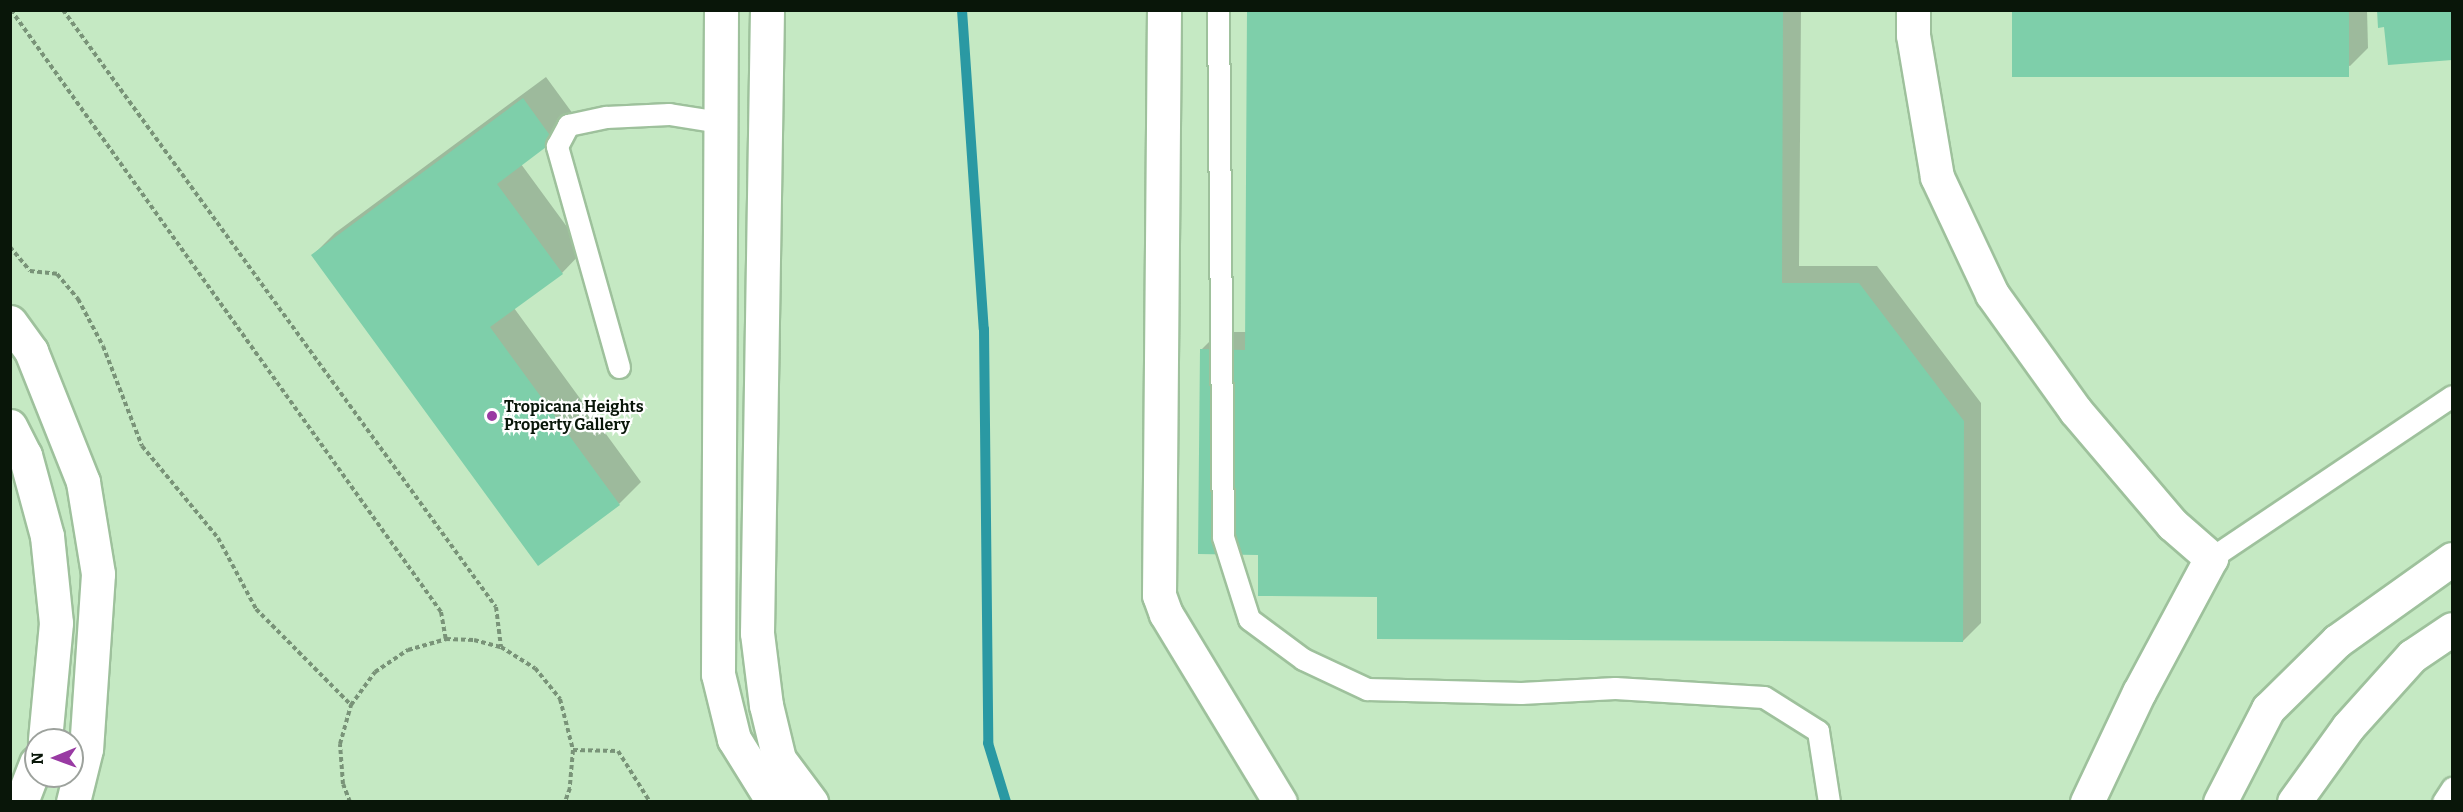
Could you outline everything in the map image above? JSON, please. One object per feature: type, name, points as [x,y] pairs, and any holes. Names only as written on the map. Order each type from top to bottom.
[{"type":"street","points":[[721,10],[718,674],[734,739],[773,801]]},
{"type":"street","points":[[767,10],[757,633],[766,705],[779,759],[811,801]]},
{"type":"street","points":[[1164,10],[1159,595],[1166,614],[1280,801]]},
{"type":"street","points":[[1913,10],[1913,35],[1937,177],[1992,294],[2074,410],[2172,524],[2211,558],[2139,692],[2087,801]]},
{"type":"street","points":[[10,322],[31,351],[83,482],[98,574],[86,749],[73,801]]},
{"type":"street","points":[[10,426],[26,455],[47,536],[56,623],[46,728]]},
{"type":"street","points":[[2220,801],[2268,709],[2337,640],[2452,559]]},
{"type":"street","points":[[2294,801],[2348,728],[2412,656],[2452,629]]},
{"type":"lane","points":[[1218,10],[1223,537],[1249,619],[1303,659],[1367,689],[1521,693],[1615,688],[1764,697],[1818,731],[1829,801]]},
{"type":"lane","points":[[619,367],[557,146],[568,125],[606,117],[669,114],[720,122]]},
{"type":"lane","points":[[2211,558],[2452,396]]},
{"type":"lane","points":[[2443,801],[2452,788]]},
{"type":"path","points":[[11,10],[441,612],[446,639]]},
{"type":"path","points":[[63,10],[496,607],[501,647]]},
{"type":"path","points":[[10,247],[30,271],[57,274],[78,299],[103,346],[142,446],[218,537],[256,609],[351,705]]},
{"type":"path","points":[[350,801],[343,784],[340,744],[351,705],[375,672],[408,650],[446,639],[474,640],[501,647],[535,668],[560,699],[573,750],[570,788],[565,801]]},
{"type":"path","points":[[573,750],[618,751],[650,801]]},
{"type":"building","points":[[1247,10],[1783,10],[1782,283],[1859,283],[1964,421],[1963,642],[1377,639],[1377,597],[1258,596],[1258,555],[1198,554],[1200,349],[1245,350]]},
{"type":"building","points":[[2012,10],[2349,10],[2349,77],[2012,77]]},
{"type":"building","points":[[2377,10],[2452,10],[2452,60],[2388,65],[2384,27],[2378,28]]},
{"type":"building","name":"Tropicana Heights Property Gallery","points":[[523,98],[554,141],[497,184],[563,274],[490,327],[620,505],[538,566],[311,255]]},
{"type":"waterway","points":[[962,10],[984,329],[988,743],[1006,802]]},
{"type":"place","name":"Tropicana Heights Property Gallery","points":[[492,416]]}]
